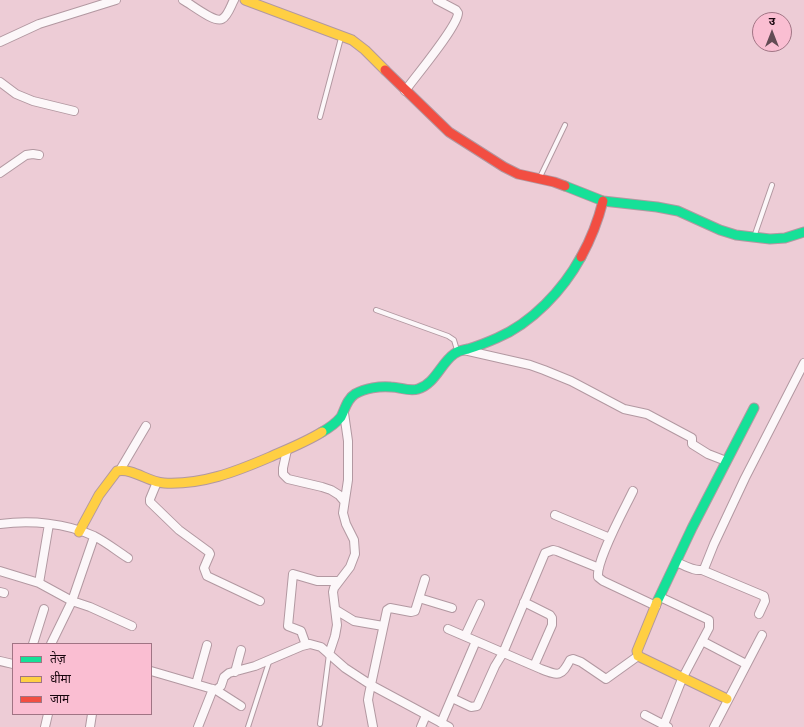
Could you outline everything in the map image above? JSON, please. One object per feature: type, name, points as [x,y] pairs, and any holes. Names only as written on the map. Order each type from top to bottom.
[{"type":"street","points":[[0,42],[39,24],[116,0]]},
{"type":"street","points":[[183,0],[210,17],[218,20],[225,16],[234,0]]},
{"type":"street","points":[[245,0],[342,36],[358,44],[439,124],[504,167],[518,174],[554,182],[603,201],[678,211],[725,232],[736,235],[753,238],[785,238],[804,232]]},
{"type":"street","points":[[405,90],[448,34],[458,16],[456,10],[437,0]]},
{"type":"street","points":[[0,82],[16,94],[33,101],[74,111]]},
{"type":"street","points":[[0,173],[26,155],[39,155]]},
{"type":"street","points":[[120,470],[129,471],[158,482],[167,483],[208,480],[225,475],[287,450],[333,425],[344,413],[351,397],[358,393],[384,387],[414,390],[419,389],[428,382],[454,353],[496,339],[509,332],[528,319],[543,305],[570,275],[586,248],[601,216],[603,201]]},
{"type":"street","points":[[461,350],[530,365],[555,374],[624,410],[647,414],[692,438],[692,444],[705,453],[726,461]]},
{"type":"street","points":[[702,570],[745,478],[804,363]]},
{"type":"street","points":[[638,656],[638,649],[676,562],[754,408]]},
{"type":"street","points":[[329,654],[336,630],[334,588],[350,567],[355,554],[354,540],[344,518],[344,501],[348,480],[348,441],[344,413]]},
{"type":"street","points":[[80,532],[102,491],[115,473],[120,470],[146,426]]},
{"type":"street","points":[[287,450],[283,474],[288,479],[331,490],[339,495],[344,501]]},
{"type":"street","points":[[158,482],[150,498],[150,502],[179,530],[209,552],[210,554],[204,568],[205,574],[260,601]]},
{"type":"street","points":[[633,491],[610,538],[598,573],[601,579],[656,606]]},
{"type":"street","points":[[555,515],[610,538]]},
{"type":"street","points":[[0,524],[58,525],[94,536],[128,558]]},
{"type":"street","points":[[39,584],[49,524]]},
{"type":"street","points":[[51,643],[72,600],[94,536]]},
{"type":"street","points":[[452,698],[471,708],[477,706],[495,666],[503,653],[545,553],[548,551],[557,551],[599,568]]},
{"type":"street","points":[[676,562],[696,570],[702,570],[764,596],[765,601],[759,614]]},
{"type":"street","points":[[0,571],[39,584],[132,626]]},
{"type":"street","points":[[306,644],[301,631],[288,626],[293,574],[317,581],[339,580]]},
{"type":"street","points":[[373,727],[368,700],[370,685],[388,608],[413,612],[425,579]]},
{"type":"street","points":[[645,715],[665,726],[682,679],[710,626],[709,620],[660,597]]},
{"type":"street","points":[[419,598],[452,608]]},
{"type":"street","points":[[524,602],[550,615],[552,618],[552,625],[534,666]]},
{"type":"street","points":[[465,636],[480,604]]},
{"type":"street","points":[[33,643],[44,609]]},
{"type":"street","points":[[336,610],[354,621],[383,626]]},
{"type":"street","points":[[448,629],[550,672],[564,672],[570,660],[573,659],[581,662],[606,679],[638,656]]},
{"type":"street","points":[[714,727],[727,699],[762,635]]},
{"type":"street","points":[[441,723],[476,641]]},
{"type":"street","points":[[702,642],[746,664]]},
{"type":"street","points":[[198,727],[214,690],[221,686],[226,675],[255,666],[306,644],[321,647],[350,672],[370,685],[449,727]]},
{"type":"street","points":[[196,684],[207,645]]},
{"type":"street","points":[[235,672],[241,650]]},
{"type":"street","points":[[638,656],[682,679],[727,699]]},
{"type":"street","points":[[0,661],[12,664]]},
{"type":"street","points":[[152,672],[214,690],[241,706]]},
{"type":"street","points":[[45,727],[48,715]]},
{"type":"street","points":[[90,727],[92,715]]},
{"type":"street","points":[[421,727],[426,715]]},
{"type":"lane","points":[[320,117],[342,36]]},
{"type":"lane","points":[[540,178],[564,125]]},
{"type":"lane","points":[[753,238],[772,185]]},
{"type":"lane","points":[[376,310],[448,336],[454,340],[461,350]]},
{"type":"lane","points":[[320,724],[329,654]]},
{"type":"lane","points":[[248,727],[277,656]]},
{"type":"traffic: fast","points":[[565,186],[603,201],[678,211],[720,230],[736,235],[770,239],[785,238],[804,232]]},
{"type":"traffic: fast","points":[[322,432],[341,417],[348,401],[355,394],[363,390],[377,387],[394,387],[411,390],[418,389],[429,383],[449,358],[456,353],[461,350],[475,347],[510,332],[522,324],[556,293],[581,257]]},
{"type":"traffic: fast","points":[[657,602],[692,528],[754,408]]},
{"type":"traffic: slow","points":[[245,0],[352,40],[365,50],[385,70]]},
{"type":"traffic: slow","points":[[79,532],[99,495],[117,471],[129,471],[164,483],[205,480],[257,463],[322,432]]},
{"type":"traffic: slow","points":[[657,602],[637,651],[638,656],[727,699]]},
{"type":"traffic: jam","points":[[385,70],[449,132],[504,167],[518,174],[565,186]]},
{"type":"traffic: jam","points":[[581,257],[594,230],[603,201]]}]
